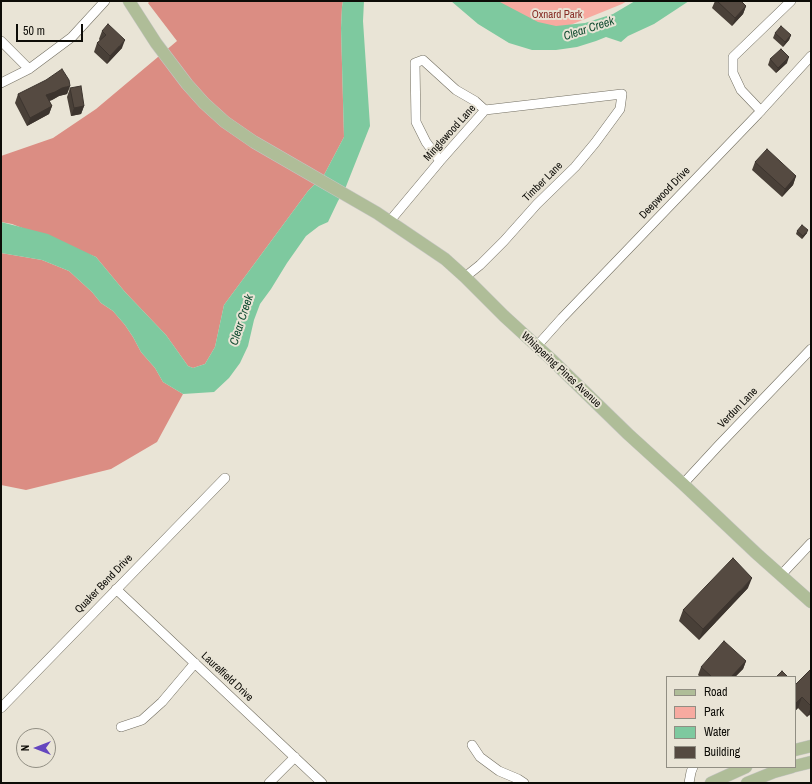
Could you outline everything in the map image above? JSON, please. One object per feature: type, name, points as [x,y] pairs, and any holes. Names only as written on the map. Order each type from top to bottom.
[{"type":"main road","name":"Whispering Pines Avenue","points":[[129,1],[156,43],[187,84],[204,103],[225,122],[254,142],[389,222],[445,259],[628,434],[811,602]]},
{"type":"main road","points":[[796,750],[811,746]]},
{"type":"main road","points":[[796,766],[811,762]]},
{"type":"main road","points":[[711,783],[744,768]]},
{"type":"main road","points":[[746,783],[774,772],[790,768]]},
{"type":"street","points":[[1,83],[29,69],[72,37],[105,1]]},
{"type":"street","points":[[761,110],[741,90],[733,74],[733,57],[791,1]]},
{"type":"street","points":[[1,41],[29,69]]},
{"type":"street","name":"Deepwood Drive","points":[[536,347],[811,56]]},
{"type":"street","points":[[440,161],[426,142],[416,122],[415,63],[423,60],[456,90],[475,101],[485,110]]},
{"type":"street","name":"Minglewood Lane","points":[[389,222],[485,110],[622,94]]},
{"type":"street","name":"Timber Lane","points":[[465,277],[480,265],[575,167],[620,109],[622,94]]},
{"type":"street","name":"Verdun Lane","points":[[683,484],[811,349]]},
{"type":"street","name":"Quaker Bend Drive","points":[[1,708],[225,478]]},
{"type":"street","points":[[781,575],[811,543]]},
{"type":"street","name":"Laurelfield Drive","points":[[116,589],[322,783]]},
{"type":"street","points":[[121,727],[142,720],[162,702],[195,663]]},
{"type":"street","points":[[472,745],[480,757],[499,771],[524,783]]},
{"type":"street","points":[[269,783],[295,757]]},
{"type":"street","points":[[689,783],[690,772],[692,768]]},
{"type":"green space","name":"Oxnard Park","points":[[493,1],[627,1],[558,30],[517,17]]},
{"type":"shaded area","points":[[150,1],[343,1],[341,28],[344,137],[324,175],[308,191],[224,305],[215,347],[205,364],[193,368],[188,366],[166,335],[125,292],[96,257],[12,224],[1,222],[1,156],[53,138],[96,109],[177,41],[148,3]]},
{"type":"shaded area","points":[[1,253],[42,260],[69,271],[92,292],[101,303],[113,311],[125,325],[141,352],[155,368],[163,382],[183,394],[157,442],[111,469],[26,490],[1,485]]},
{"type":"water","name":"Clear Creek","points":[[343,1],[364,1],[363,21],[370,126],[345,189],[328,222],[319,226],[306,236],[287,263],[260,304],[254,320],[248,346],[240,363],[229,378],[214,392],[183,394],[163,382],[155,368],[141,352],[125,325],[113,311],[101,303],[92,292],[69,271],[42,260],[1,253],[1,222],[48,234],[96,257],[125,292],[166,335],[188,366],[193,368],[205,364],[215,347],[224,305],[308,191],[324,175],[344,137],[341,28]]},
{"type":"water","name":"Clear Creek","points":[[451,1],[498,1],[538,22],[556,26],[585,23],[613,14],[635,1],[689,1],[654,24],[628,36],[621,42],[606,37],[577,47],[556,50],[532,50],[509,43],[478,24]]},
{"type":"building","points":[[717,1],[741,1],[746,6],[735,18]]},
{"type":"building","points":[[108,24],[125,40],[110,56],[97,43],[106,35],[102,31]]},
{"type":"building","points":[[781,26],[791,35],[785,42],[775,33]]},
{"type":"building","points":[[781,49],[789,57],[778,68],[770,59]]},
{"type":"building","points":[[62,69],[69,80],[70,86],[46,95],[52,106],[30,118],[18,94],[46,80]]},
{"type":"building","points":[[81,86],[84,106],[74,108],[70,88]]},
{"type":"building","points":[[767,149],[796,176],[785,189],[755,162]]},
{"type":"building","points":[[802,225],[808,230],[803,236],[797,231]]},
{"type":"building","points":[[733,558],[752,578],[703,629],[683,610]]},
{"type":"building","points":[[724,641],[746,661],[732,676],[711,676],[701,667]]},
{"type":"building","points":[[811,669],[811,706],[802,697],[796,703],[796,684]]},
{"type":"building","points":[[782,671],[787,676],[777,676]]}]
